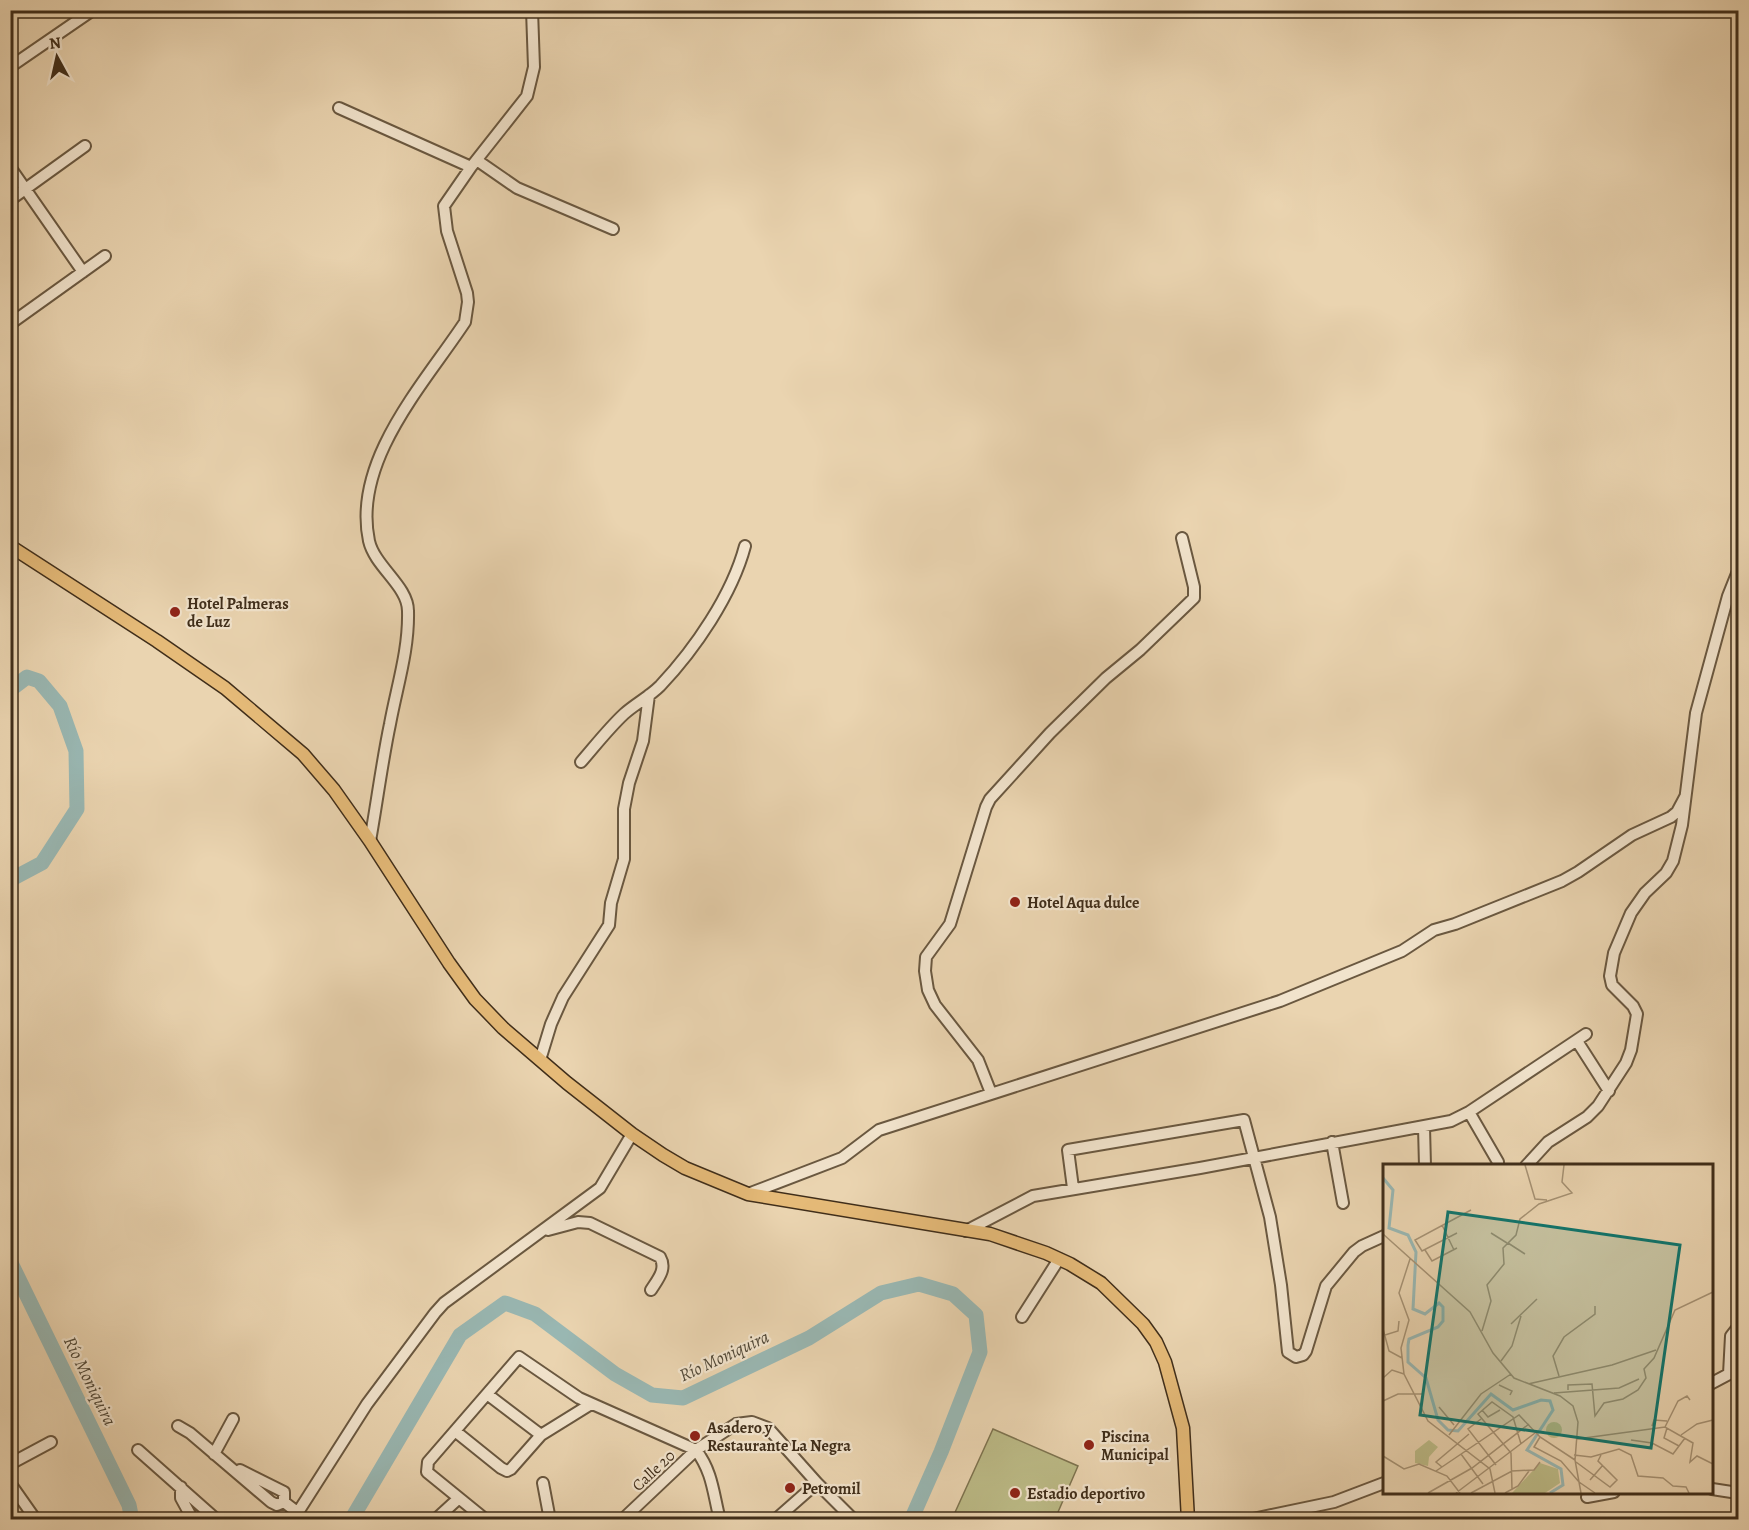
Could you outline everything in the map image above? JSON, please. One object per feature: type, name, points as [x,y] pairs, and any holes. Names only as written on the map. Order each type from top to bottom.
[{"type":"main road","points":[[10,546],[225,688],[303,754],[334,790],[370,840],[449,963],[475,999],[503,1028],[540,1060],[632,1134],[685,1168],[748,1194],[990,1234],[1059,1259],[1101,1283],[1125,1306],[1156,1342],[1165,1362],[1181,1416],[1188,1520]]},
{"type":"street","points":[[10,67],[93,10]]},
{"type":"street","points":[[370,840],[390,722],[402,669],[407,638],[408,609],[406,597],[387,574],[370,544],[366,518],[367,497],[371,477],[393,430],[465,322],[468,297],[447,231],[444,213],[446,201],[524,103],[530,88],[534,66],[532,10]]},
{"type":"street","points":[[339,108],[474,164],[517,188],[613,229]]},
{"type":"street","points":[[10,200],[85,146]]},
{"type":"street","points":[[10,167],[82,272]]},
{"type":"street","points":[[10,324],[105,256]]},
{"type":"street","points":[[991,1093],[978,1060],[942,1016],[930,997],[925,971],[926,957],[950,924],[990,799],[1074,709],[1194,598],[1194,587],[1182,538]]},
{"type":"street","points":[[581,762],[624,715],[660,685],[701,633],[732,580],[745,546]]},
{"type":"street","points":[[1528,1164],[1548,1142],[1587,1117],[1598,1106],[1626,1063],[1631,1050],[1637,1019],[1633,1006],[1612,985],[1610,976],[1614,953],[1631,914],[1645,893],[1666,873],[1673,861],[1682,825],[1696,713],[1728,596],[1738,571]]},
{"type":"street","points":[[540,1060],[551,1024],[563,997],[609,925],[611,903],[624,859],[624,809],[629,783],[643,741],[649,695]]},
{"type":"street","points":[[748,1194],[842,1158],[879,1130],[1280,1001],[1374,963],[1402,951],[1434,930],[1455,924],[1562,881],[1632,835],[1671,817],[1677,812],[1684,797]]},
{"type":"street","points":[[966,1231],[1033,1196],[1451,1121],[1469,1112],[1582,1038],[1609,1091]]},
{"type":"street","points":[[1469,1112],[1498,1162]]},
{"type":"street","points":[[1073,1188],[1068,1150],[1244,1120],[1270,1218],[1290,1354],[1300,1356],[1306,1351],[1322,1293],[1346,1259],[1362,1246],[1383,1236]]},
{"type":"street","points":[[1424,1127],[1425,1164]]},
{"type":"street","points":[[178,1426],[190,1433],[271,1502],[277,1505],[284,1502],[295,1516],[367,1404],[435,1313],[444,1303],[600,1188],[632,1134]]},
{"type":"street","points":[[1332,1142],[1343,1203]]},
{"type":"street","points":[[541,1231],[578,1222],[590,1223],[660,1257],[664,1263],[663,1269],[651,1290]]},
{"type":"street","points":[[1022,1317],[1059,1259]]},
{"type":"street","points":[[1713,1383],[1734,1373],[1731,1336],[1738,1327]]},
{"type":"street","points":[[486,1520],[427,1472],[428,1462],[519,1357],[579,1398],[696,1450],[706,1464],[712,1480],[720,1520]]},
{"type":"street","points":[[487,1394],[542,1436]]},
{"type":"street","points":[[455,1431],[507,1471],[512,1469],[542,1436],[591,1404]]},
{"type":"street","points":[[218,1457],[234,1419]]},
{"type":"street","name":"Calle 20","points":[[622,1520],[696,1450],[736,1424],[752,1422],[768,1428],[817,1484]]},
{"type":"street","points":[[10,1464],[51,1442]]},
{"type":"street","points":[[138,1450],[217,1520]]},
{"type":"street","points":[[10,1483],[36,1520]]},
{"type":"street","points":[[543,1483],[550,1520]]},
{"type":"street","points":[[1248,1520],[1334,1502],[1383,1483]]},
{"type":"street","points":[[775,1520],[817,1484],[854,1520]]},
{"type":"street","points":[[181,1487],[181,1498],[193,1520]]},
{"type":"street","points":[[1713,1488],[1738,1493]]},
{"type":"street","points":[[1587,1497],[1603,1494]]},
{"type":"street","points":[[435,1520],[459,1498]]},
{"type":"shaded area","name":"Estadio deportivo","points":[[993,1429],[1078,1466],[1055,1519],[952,1519]]},
{"type":"waterway","name":"Río Moniquira","points":[[10,690],[27,677],[39,681],[60,706],[76,751],[77,809],[42,863],[10,880]]},
{"type":"waterway","name":"Río Moniquira","points":[[10,1261],[129,1505],[132,1520]]},
{"type":"waterway","name":"Río Moniquira","points":[[351,1520],[460,1335],[505,1303],[535,1314],[615,1374],[652,1395],[683,1398],[809,1338],[881,1293],[919,1284],[953,1294],[976,1315],[980,1352],[941,1452],[911,1520]]},
{"type":"place","name":"Hotel Palmeras de Luz","points":[[175,612]]},
{"type":"place","name":"Hotel Aqua dulce","points":[[1015,902]]},
{"type":"place","name":"Asadero y Restaurante La Negra","points":[[695,1436]]},
{"type":"place","name":"Piscina Municipal","points":[[1089,1445]]},
{"type":"place","name":"Petromil","points":[[790,1488]]},
{"type":"place","name":"Estadio deportivo","points":[[1015,1493]]}]
